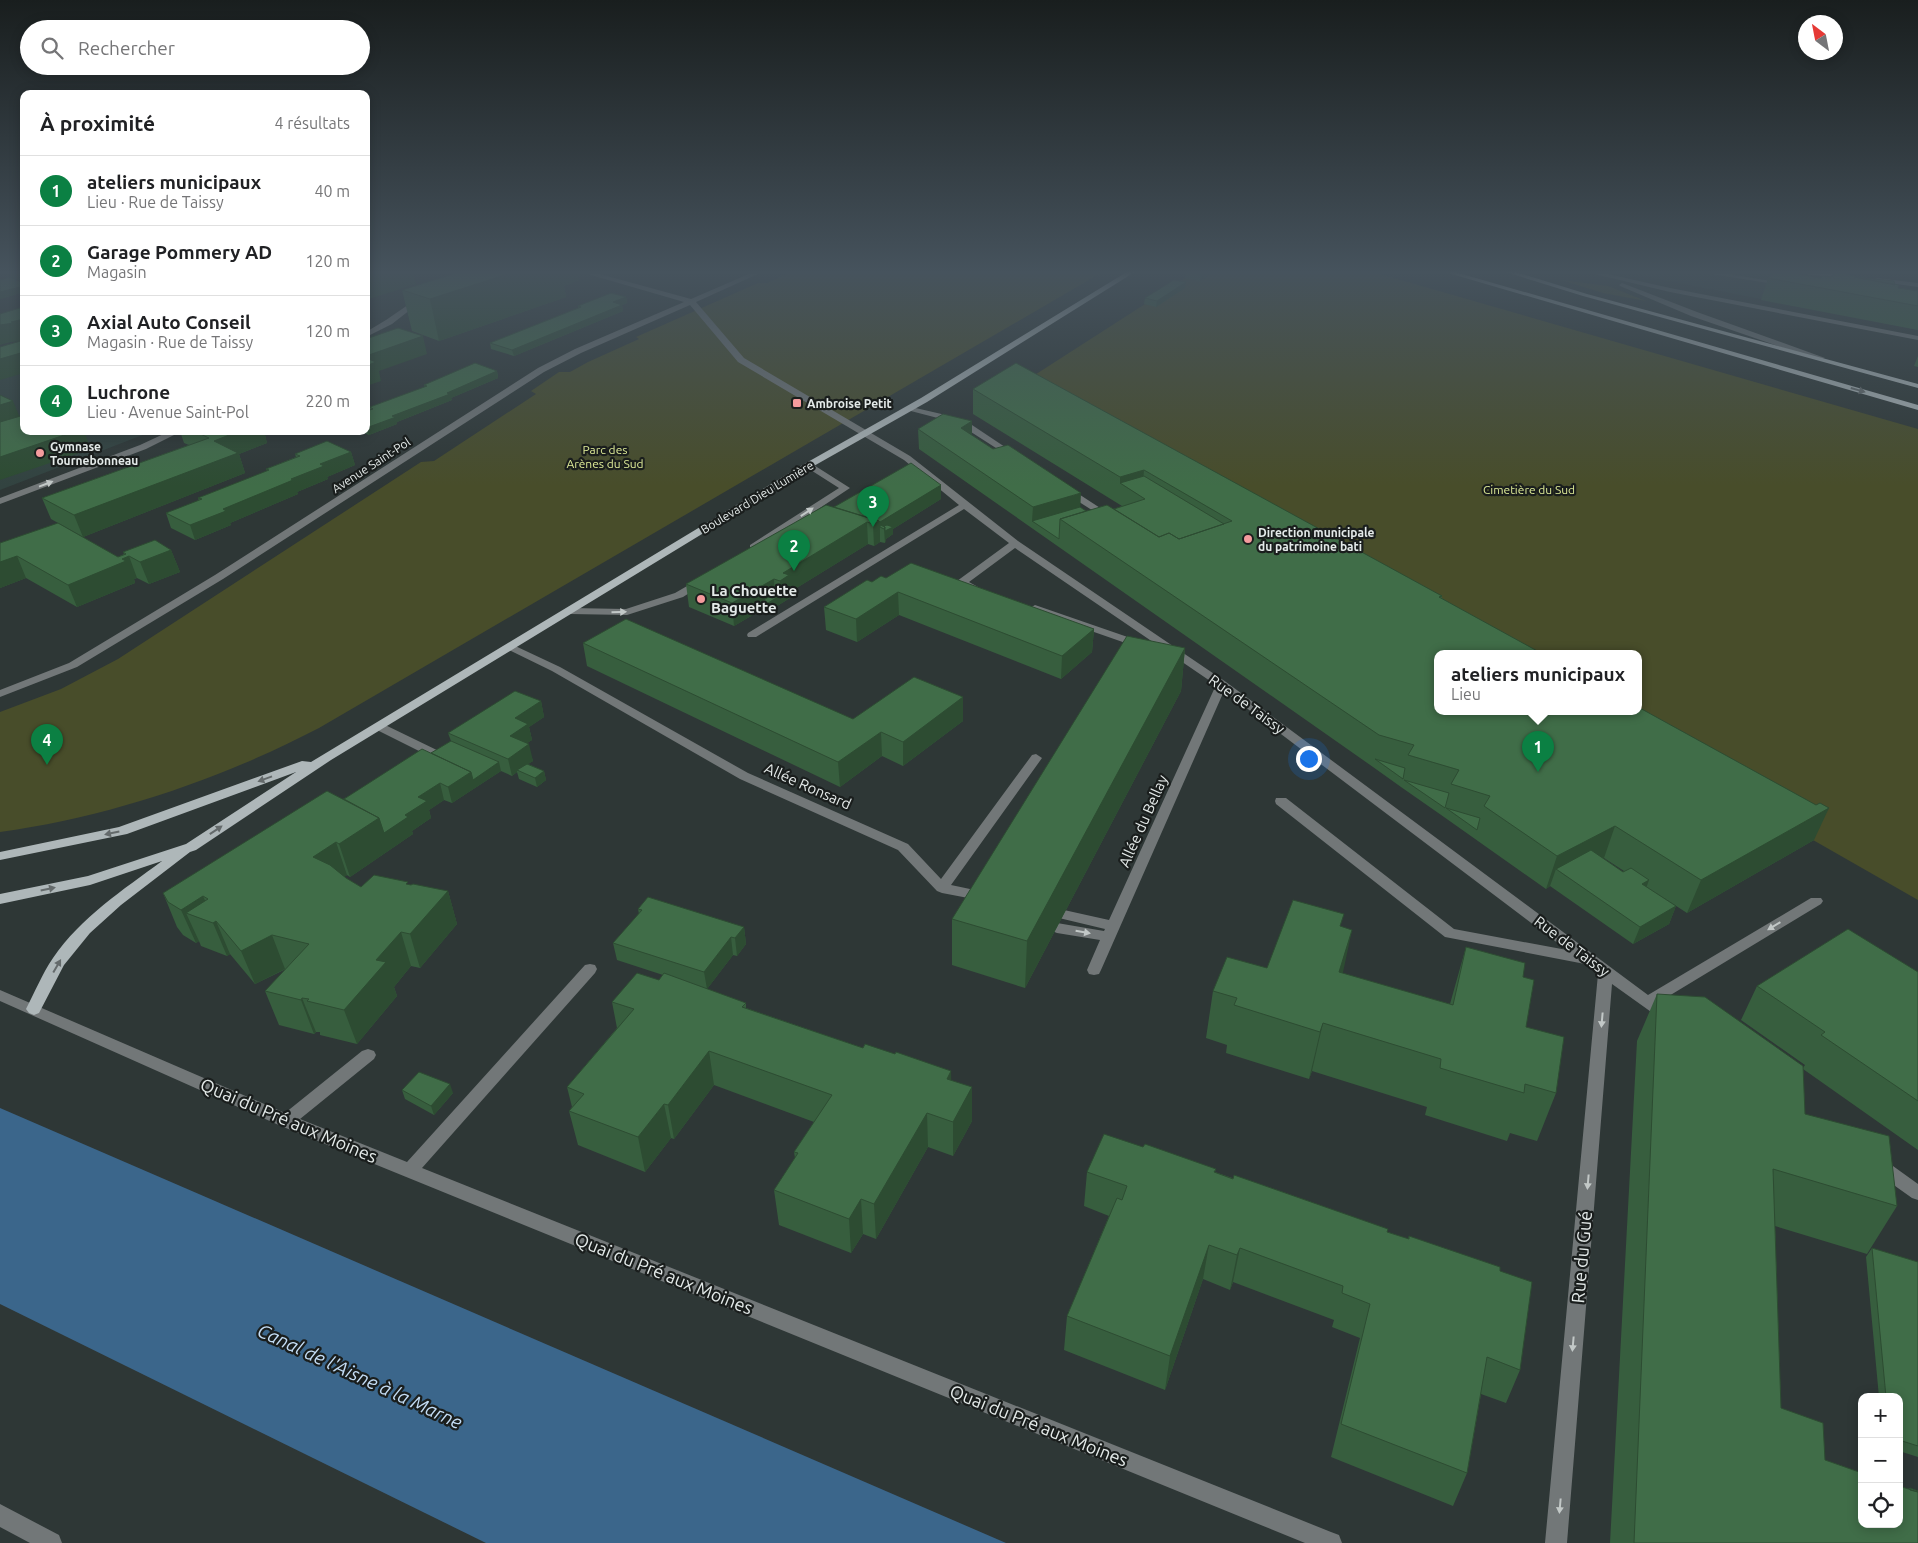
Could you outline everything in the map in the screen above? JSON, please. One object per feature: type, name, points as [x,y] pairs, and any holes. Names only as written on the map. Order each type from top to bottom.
[{"type":"main road","name":"Boulevard Dieu Lumière","points":[[327,757],[809,465],[910,408],[1018,342]]},
{"type":"main road","points":[[1690,342],[1918,408]]},
{"type":"main road","points":[[1761,342],[1918,386]]},
{"type":"main road","points":[[34,1009],[58,962],[74,941],[104,913],[191,847],[327,757]]},
{"type":"main road","points":[[0,856],[122,831],[327,757]]},
{"type":"main road","points":[[0,899],[90,880],[191,847]]},
{"type":"street","name":"Avenue Saint-Pol","points":[[0,694],[73,665],[211,582],[541,370],[599,342]]},
{"type":"street","name":"Rue de Taissy","points":[[725,342],[741,360],[907,458],[1015,543],[1222,684],[1606,972],[1680,1024]]},
{"type":"street","points":[[1776,342],[1821,358]]},
{"type":"street","points":[[910,408],[960,421],[1018,458]]},
{"type":"street","points":[[0,501],[143,447],[169,435]]},
{"type":"street","points":[[745,552],[846,488],[809,465]]},
{"type":"street","points":[[1059,485],[1109,517]]},
{"type":"street","points":[[752,635],[950,512],[965,505]]},
{"type":"street","points":[[980,589],[961,583],[1015,543]]},
{"type":"street","points":[[570,611],[627,612],[679,595],[712,574]]},
{"type":"street","points":[[1027,605],[1187,660]]},
{"type":"street","name":"Allée Ronsard","points":[[511,647],[556,669],[744,776],[903,847],[942,888]]},
{"type":"street","name":"Allée du Bellay","points":[[1094,970],[1222,684]]},
{"type":"street","points":[[379,726],[441,757]]},
{"type":"street","points":[[989,903],[942,888],[1036,758]]},
{"type":"street","points":[[1281,801],[1450,933],[1590,960]]},
{"type":"street","points":[[1648,1002],[1816,901]]},
{"type":"street","points":[[1064,915],[1111,931]]},
{"type":"street","points":[[1057,928],[1111,931]]},
{"type":"street","points":[[410,1170],[590,969]]},
{"type":"street","name":"Rue du Gué","points":[[1556,1543],[1606,972]]},
{"type":"street","name":"Quai du Pré aux Moines","points":[[0,995],[287,1121],[1331,1543]]},
{"type":"street","points":[[287,1121],[368,1055]]},
{"type":"street","points":[[1870,1159],[1918,1193]]},
{"type":"street","points":[[0,1515],[51,1543]]},
{"type":"shaded area","points":[[20,359],[20,435],[143,435],[0,490],[0,365]]},
{"type":"green space","name":"Parc des Arènes du Sud","points":[[632,342],[982,342],[319,728],[243,764],[164,794],[82,817],[0,832],[0,712],[61,689],[118,659],[421,462],[434,461],[536,394],[531,391],[559,372],[570,372]]},
{"type":"green space","name":"Cimetière du Sud","points":[[1086,342],[1616,342],[1918,429],[1918,900],[1806,836],[1642,714],[1642,650],[1474,650],[1016,387]]},
{"type":"water","name":"Canal de l'Aisne à la Marne","points":[[0,1108],[1006,1543],[486,1543],[0,1304]]},
{"type":"building","points":[[20,342],[20,353],[0,359],[0,347]]},
{"type":"building","points":[[370,342],[406,342],[370,355]]},
{"type":"building","points":[[493,342],[532,342],[512,350],[490,343]]},
{"type":"building","points":[[475,363],[497,371],[447,393],[450,394],[370,427],[370,410],[373,409],[370,407],[427,386],[424,385]]},
{"type":"building","points":[[1016,363],[1442,596],[1439,597],[1536,650],[1434,650],[1434,715],[1642,715],[1642,709],[1816,805],[1820,803],[1829,808],[1701,880],[1615,826],[1557,856],[1484,806],[1490,796],[1451,784],[1459,770],[1408,755],[1414,745],[1379,735],[1060,519],[1107,505],[1159,537],[1169,533],[1179,539],[1232,521],[1144,470],[1120,477],[973,389]]},
{"type":"building","points":[[0,395],[13,401],[0,405]]},
{"type":"building","points":[[943,414],[972,421],[961,428],[993,449],[1008,445],[1081,493],[1033,507],[918,429]]},
{"type":"building","points":[[20,416],[20,435],[64,435],[0,457],[0,422]]},
{"type":"building","points":[[203,435],[229,435],[214,441],[238,453],[74,515],[42,498],[209,438]]},
{"type":"building","points":[[327,441],[351,452],[320,464],[324,466],[291,479],[293,480],[223,509],[226,511],[190,525],[166,513],[202,499],[198,498],[269,470],[266,469],[300,456],[295,454]]},
{"type":"building","points":[[911,463],[941,485],[880,522],[834,507]]},
{"type":"building","points":[[1144,476],[1224,524],[1179,539],[1169,533],[1159,537],[1114,509],[1145,499],[1120,483]]},
{"type":"building","points":[[826,505],[879,521],[873,524],[867,522],[783,573],[789,575],[780,581],[774,579],[732,603],[686,584]]},
{"type":"building","points":[[1080,507],[1086,511],[1060,519],[1059,539],[1032,521]]},
{"type":"building","points":[[58,523],[118,557],[126,554],[123,552],[155,540],[171,550],[140,562],[129,556],[122,559],[126,561],[68,585],[17,556],[0,562],[0,543]]},
{"type":"building","points":[[884,526],[893,527],[885,531]]},
{"type":"building","points":[[911,563],[1094,629],[1062,656],[898,592],[856,619],[824,607],[867,580],[872,582],[881,576],[886,578]]},
{"type":"building","points":[[775,593],[781,595],[768,603],[762,601]]},
{"type":"building","points":[[626,619],[853,719],[914,677],[963,697],[903,742],[881,732],[838,762],[583,643]]},
{"type":"building","points":[[1127,636],[1185,648],[1027,941],[952,919]]},
{"type":"building","points":[[515,691],[541,701],[515,718],[528,724],[510,736],[529,744],[508,759],[448,733]]},
{"type":"building","points":[[451,741],[499,762],[473,780],[471,772],[431,753]]},
{"type":"building","points":[[422,749],[471,772],[448,787],[440,783],[418,797],[427,801],[405,815],[408,817],[384,833],[379,818],[344,799]]},
{"type":"building","points":[[1375,759],[1405,768],[1403,779]]},
{"type":"building","points":[[527,764],[544,771],[535,778],[517,770]]},
{"type":"building","points":[[1404,780],[1449,793],[1445,808]]},
{"type":"building","points":[[327,791],[379,818],[339,844],[336,842],[313,857],[330,865],[361,887],[374,875],[408,882],[406,884],[448,891],[410,934],[401,932],[376,960],[386,962],[344,1010],[307,1001],[309,999],[302,998],[301,1000],[265,991],[309,944],[272,935],[241,951],[216,921],[213,923],[186,913],[208,899],[203,896],[181,910],[168,902],[163,893]]},
{"type":"building","points":[[1446,808],[1480,818],[1477,830]]},
{"type":"building","points":[[1591,850],[1623,872],[1631,868],[1649,880],[1642,884],[1676,906],[1640,927],[1556,869]]},
{"type":"building","points":[[648,897],[744,927],[735,938],[731,937],[704,972],[613,943],[642,910],[638,909]]},
{"type":"building","points":[[1293,900],[1344,914],[1340,926],[1352,930],[1339,972],[1453,1005],[1466,947],[1525,963],[1523,977],[1534,980],[1526,1027],[1564,1037],[1556,1093],[1525,1084],[1524,1093],[1440,1068],[1441,1059],[1323,1023],[1320,1032],[1234,1005],[1237,998],[1213,991],[1227,957],[1267,968]]},
{"type":"building","points":[[1848,929],[1918,972],[1918,1101],[1821,1035],[1825,1032],[1757,986]]},
{"type":"building","points":[[637,973],[659,980],[664,973],[746,1003],[742,1007],[863,1048],[865,1044],[895,1054],[896,1052],[951,1071],[947,1079],[972,1087],[953,1122],[927,1113],[874,1204],[861,1199],[849,1219],[774,1190],[798,1153],[794,1152],[832,1095],[709,1051],[668,1105],[664,1104],[638,1137],[569,1111],[584,1094],[567,1087],[634,1009],[612,1002]]},
{"type":"building","points":[[1657,994],[1705,997],[1803,1066],[1805,1114],[1889,1136],[1897,1206],[1773,1169],[1781,1408],[1823,1423],[1825,1460],[1858,1472],[1858,1528],[1903,1528],[1903,1487],[1918,1492],[1918,1543],[1634,1543]]},
{"type":"building","points":[[419,1072],[450,1084],[431,1106],[402,1090]]},
{"type":"building","points":[[1104,1134],[1143,1147],[1145,1144],[1216,1169],[1214,1172],[1233,1179],[1234,1175],[1388,1229],[1387,1232],[1409,1239],[1409,1236],[1500,1267],[1500,1271],[1532,1282],[1520,1370],[1487,1357],[1467,1473],[1341,1424],[1370,1304],[1342,1293],[1343,1286],[1240,1248],[1237,1255],[1209,1245],[1170,1356],[1067,1316],[1117,1198],[1122,1200],[1127,1186],[1087,1172]]},
{"type":"building","points":[[1872,1248],[1918,1262],[1918,1446],[1903,1441],[1903,1393],[1886,1393]]},
{"type":"place","name":"Ambroise Petit","points":[[797,403]]},
{"type":"place","name":"Gymnase Tournebonneau","points":[[40,453]]},
{"type":"place","name":"Axial Auto Conseil","points":[[873,527]]},
{"type":"place","name":"Direction municipale du patrimoine bati","points":[[1248,539]]},
{"type":"place","name":"Garage Pommery AD","points":[[794,571]]},
{"type":"place","name":"La Chouette Baguette","points":[[701,599]]},
{"type":"place","name":"Luchrone","points":[[47,765]]},
{"type":"place","name":"ateliers municipaux","points":[[1538,772]]}]
